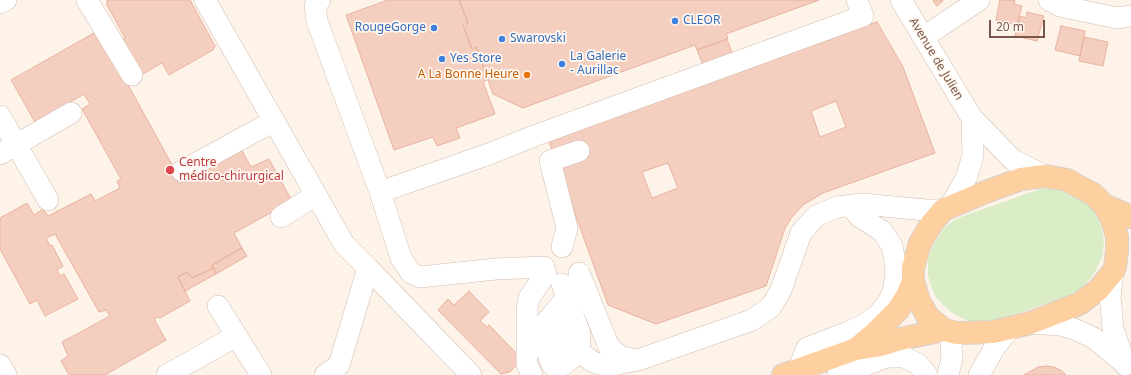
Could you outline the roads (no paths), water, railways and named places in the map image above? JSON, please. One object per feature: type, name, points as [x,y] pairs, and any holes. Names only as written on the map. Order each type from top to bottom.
[{"type":"main road","points":[[801,372],[856,349],[881,345],[900,339],[947,331],[976,333],[993,332],[1020,326],[1079,304],[1098,290],[1119,264],[1117,237],[1112,219],[1104,205],[1093,194],[1067,180],[1045,176],[1021,179],[946,209],[932,223],[920,243],[907,296],[898,310],[874,334],[856,349]]},
{"type":"main road","points":[[1104,205],[1131,217]]},
{"type":"main road","points":[[913,274],[919,301],[928,316],[947,331]]},
{"type":"street","points":[[0,3],[6,0]]},
{"type":"street","points":[[87,0],[132,75]]},
{"type":"street","points":[[205,0],[344,244],[471,375]]},
{"type":"street","points":[[320,0],[315,6],[317,21],[380,192],[401,258],[411,273],[420,277],[496,269],[560,279]]},
{"type":"street","points":[[380,192],[532,140],[863,16],[857,0]]},
{"type":"street","name":"Avenue de Julien","points":[[901,0],[972,118],[1013,160],[1045,176]]},
{"type":"street","points":[[924,37],[979,0]]},
{"type":"street","points":[[1049,0],[1060,6],[1117,18],[1131,16]]},
{"type":"street","points":[[8,150],[71,113]]},
{"type":"street","points":[[0,116],[8,150],[48,200]]},
{"type":"street","name":"Avenue de Julien","points":[[946,209],[967,176],[973,155],[972,118]]},
{"type":"street","points":[[182,171],[274,121]]},
{"type":"street","points":[[562,247],[567,228],[550,161],[579,151]]},
{"type":"street","points":[[281,216],[316,195]]},
{"type":"street","points":[[579,352],[593,362],[607,366],[638,360],[752,320],[771,306],[782,290],[802,233],[816,216],[837,207],[856,205],[926,210],[946,209]]},
{"type":"street","points":[[856,205],[886,219],[899,234],[907,249],[913,274]]},
{"type":"street","points":[[801,372],[807,348],[865,324],[878,314],[889,301],[894,288],[896,268],[892,246],[882,231],[860,217],[856,205]]},
{"type":"street","points":[[532,375],[527,364],[526,334],[529,298],[560,279],[581,267],[578,255],[574,250],[562,247],[556,248],[547,255],[544,263],[560,279],[609,347],[621,357],[638,360]]},
{"type":"street","points":[[1119,264],[1110,296],[1113,328],[1128,369]]},
{"type":"street","points":[[325,375],[339,365],[368,268]]},
{"type":"street","points":[[560,279],[580,334],[579,352],[563,365],[554,366],[551,363],[540,330],[553,315],[560,279]]},
{"type":"street","points":[[218,306],[261,375]]},
{"type":"street","points":[[979,375],[995,347],[1020,326],[1060,325],[1074,329],[1094,338],[1128,369]]},
{"type":"street","points":[[947,331],[952,358],[948,375]]},
{"type":"street","points":[[167,375],[236,336]]},
{"type":"street","points":[[838,375],[887,357],[904,357],[918,364],[927,375]]},
{"type":"street","points":[[622,375],[638,360]]},
{"type":"street","points":[[0,365],[6,375]]},
{"type":"place","name":"CLEOR","points":[[675,21]]},
{"type":"place","name":"RougeGorge","points":[[434,28]]},
{"type":"place","name":"Swarovski","points":[[502,39]]},
{"type":"place","name":"Yes Store","points":[[442,59]]},
{"type":"place","name":"La Galerie - Aurillac","points":[[562,64]]},
{"type":"place","name":"A La Bonne Heure","points":[[527,75]]},
{"type":"place","name":"Centre médico-chirurgical","points":[[170,170]]}]
